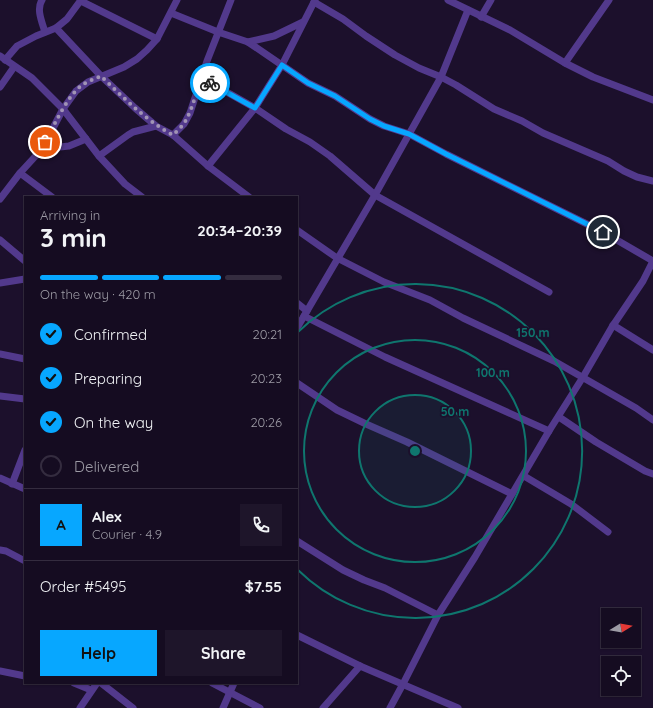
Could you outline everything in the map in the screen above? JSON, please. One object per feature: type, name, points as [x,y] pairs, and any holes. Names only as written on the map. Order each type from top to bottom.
[{"type":"street","points":[[141,196],[125,184],[99,156],[63,110],[32,78],[2,58],[18,46],[56,28],[67,19],[81,0],[157,39]]},
{"type":"street","points":[[0,199],[20,173],[42,149],[63,110],[76,91],[81,86],[137,60],[157,39],[178,0]]},
{"type":"street","points":[[173,135],[184,124],[190,112],[207,61],[231,0]]},
{"type":"street","points":[[448,0],[510,30],[565,63],[593,77],[653,100]]},
{"type":"street","points":[[481,17],[491,0]]},
{"type":"street","points":[[565,63],[609,0]]},
{"type":"street","points":[[40,1],[40,12],[45,32]]},
{"type":"street","points":[[208,166],[255,108],[282,65],[314,1],[343,19],[366,36],[419,68],[456,85],[494,109],[608,161],[637,177],[653,181]]},
{"type":"street","points":[[298,326],[375,195],[441,77],[468,10]]},
{"type":"street","points":[[171,12],[218,32],[248,42],[308,83],[335,96],[370,119],[384,126],[409,134],[603,232],[653,261],[643,281],[613,325],[584,377],[549,431],[524,476],[438,615],[390,708]]},
{"type":"street","points":[[248,42],[274,36],[303,22]]},
{"type":"street","points":[[56,28],[101,76],[135,108],[156,126],[173,135],[208,166],[248,196]]},
{"type":"street","points":[[0,86],[14,67]]},
{"type":"street","points":[[202,78],[255,108],[286,129],[310,142],[330,156],[375,195],[549,292]]},
{"type":"street","points":[[99,156],[133,132],[156,126]]},
{"type":"street","points":[[42,149],[69,146],[86,139]]},
{"type":"street","points":[[20,173],[51,196]]},
{"type":"street","points":[[298,231],[337,258],[384,282],[430,300],[463,318],[554,361],[584,377],[653,420]]},
{"type":"street","points":[[0,240],[24,260]]},
{"type":"street","points":[[0,283],[24,279]]},
{"type":"street","points":[[298,304],[306,314],[385,357],[549,431]]},
{"type":"street","points":[[613,325],[653,350]]},
{"type":"street","points":[[0,354],[24,359]]},
{"type":"street","points":[[298,384],[337,410],[407,442],[512,494]]},
{"type":"street","points":[[0,396],[24,399]]},
{"type":"street","points":[[558,417],[596,442],[653,474]]},
{"type":"street","points":[[12,484],[24,453]]},
{"type":"street","points":[[524,476],[576,507],[608,532]]},
{"type":"street","points":[[0,478],[24,489]]},
{"type":"street","points":[[298,542],[343,570],[385,588],[438,615]]},
{"type":"street","points":[[0,550],[6,551],[24,560]]},
{"type":"street","points":[[298,635],[360,666],[458,708]]},
{"type":"street","points":[[324,708],[360,666]]},
{"type":"street","points":[[0,671],[24,676]]},
{"type":"street","points":[[76,684],[91,690]]},
{"type":"street","points":[[80,708],[96,684]]},
{"type":"street","points":[[102,684],[133,708]]},
{"type":"street","points":[[214,684],[260,708]]},
{"type":"street","points":[[223,708],[234,684]]},
{"type":"way so far","points":[[45,142],[63,110],[76,91],[81,86],[101,76],[156,126],[173,135],[184,124],[198,92],[202,78],[210,83]]},
{"type":"route","points":[[210,83],[255,108],[282,65],[308,83],[335,96],[370,119],[384,126],[409,134],[603,232]]}]
